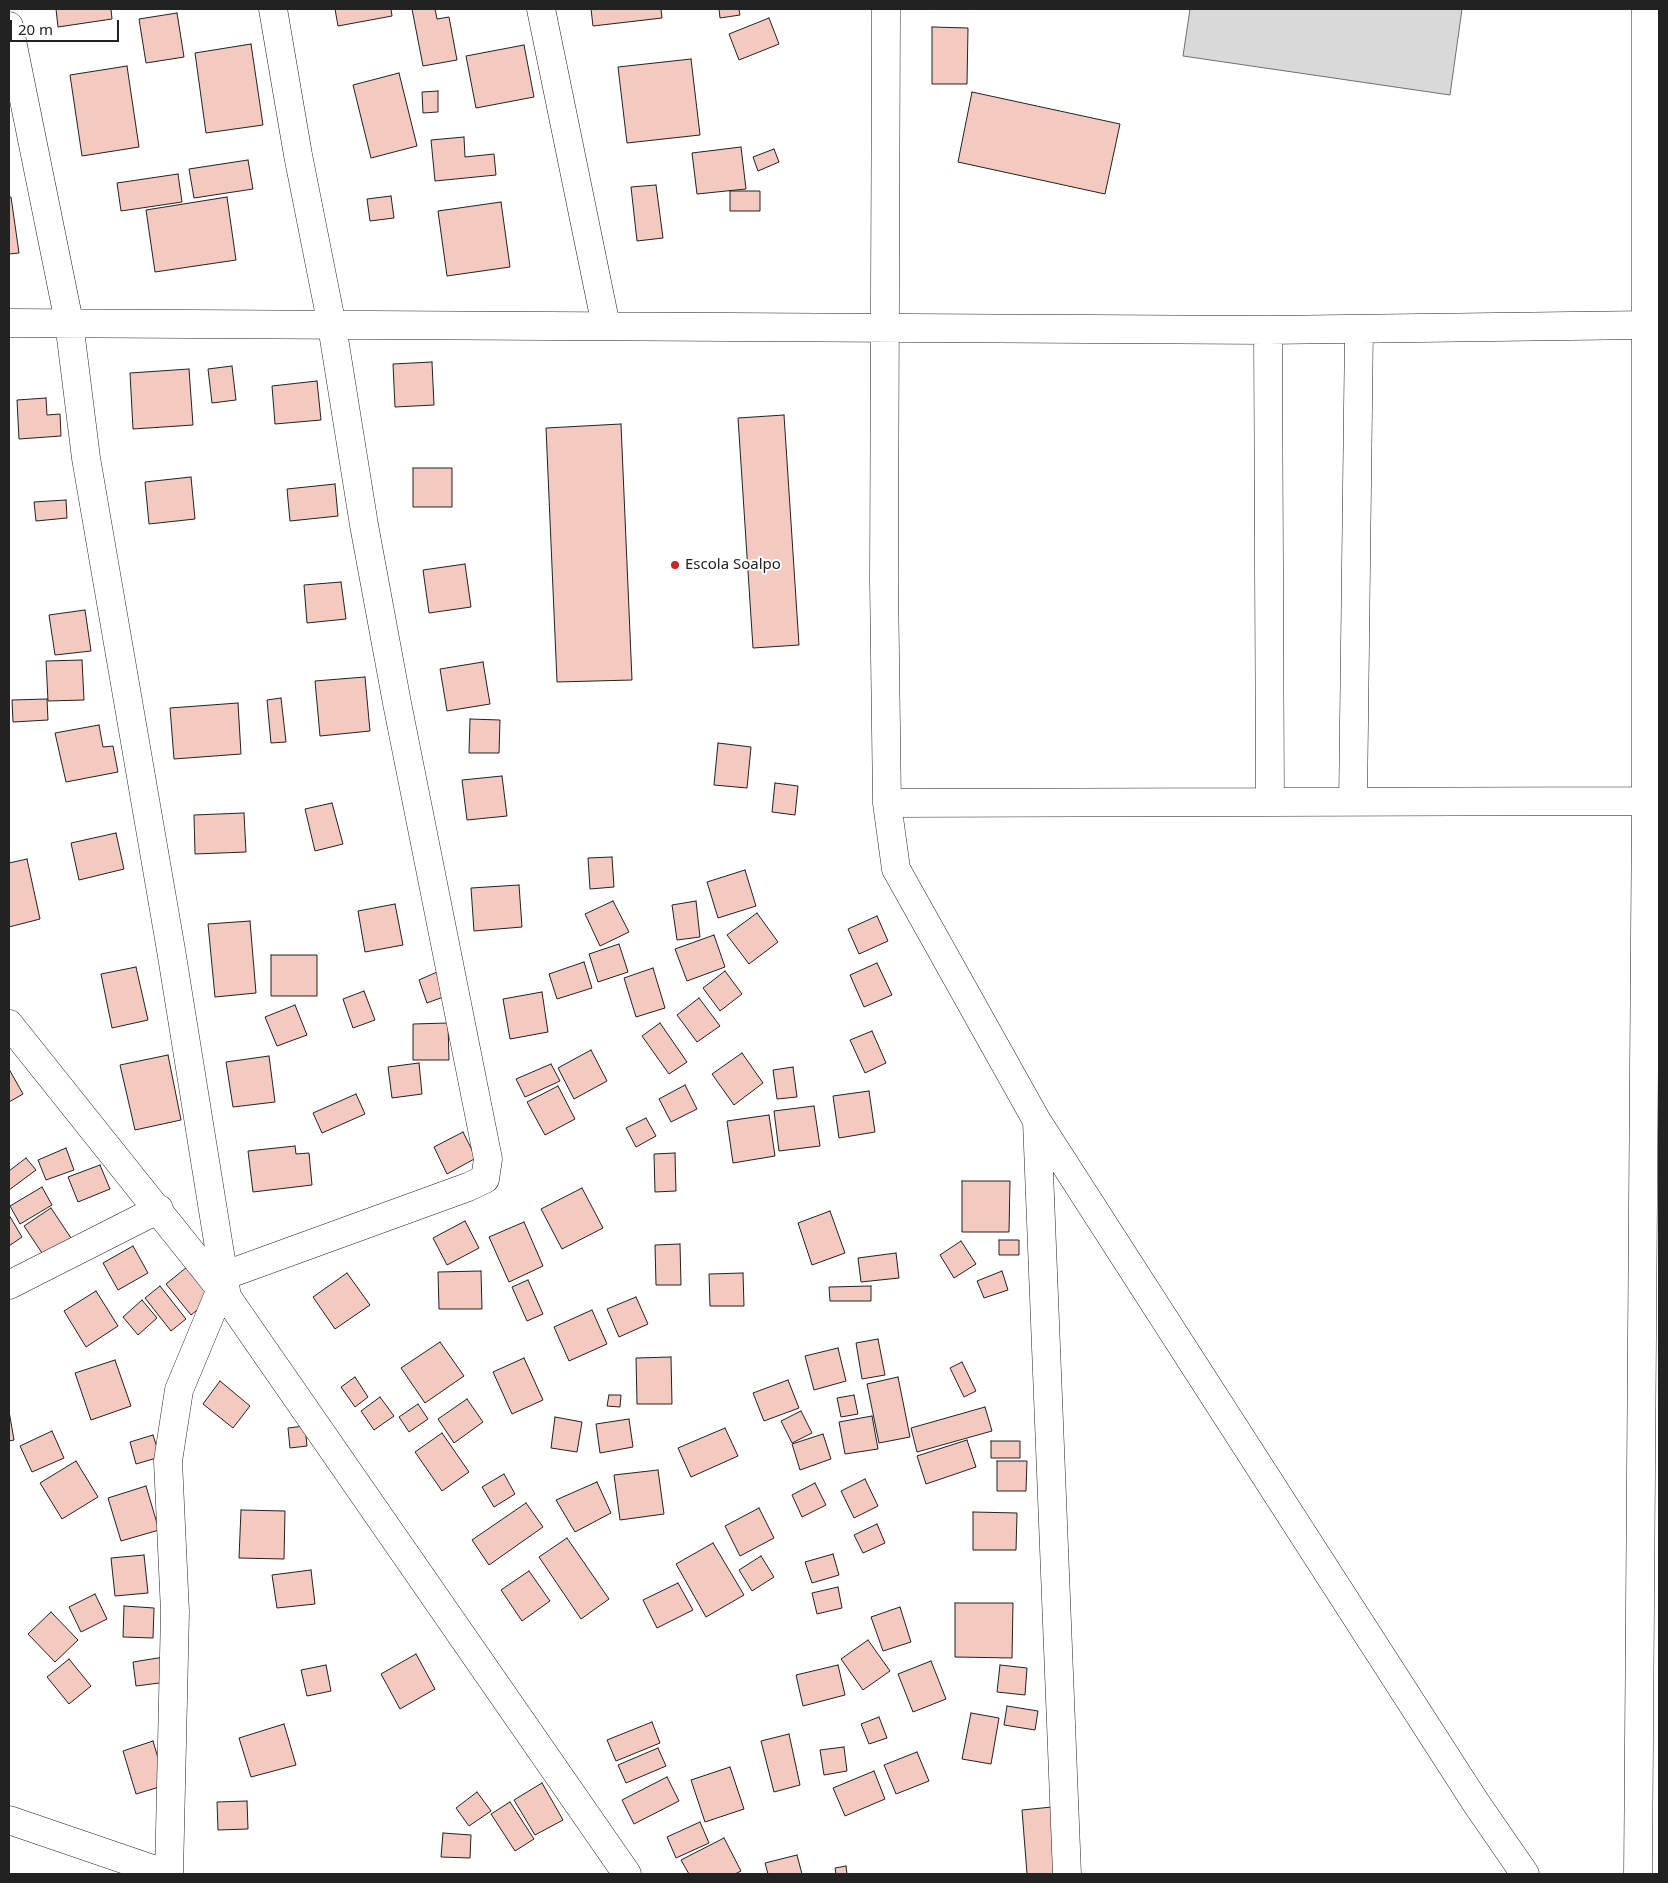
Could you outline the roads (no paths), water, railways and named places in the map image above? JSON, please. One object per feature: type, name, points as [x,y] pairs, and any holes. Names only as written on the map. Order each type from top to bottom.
[{"type":"street","points":[[224,1287],[485,1179],[488,1159],[396,703],[364,525],[332,326],[298,156],[273,9]]},
{"type":"street","points":[[540,9],[606,326]]},
{"type":"street","points":[[886,9],[887,330],[884,581],[887,803],[896,869],[1037,1120],[1471,1795],[1525,1874]]},
{"type":"street","points":[[1638,1874],[1646,802],[1646,9]]},
{"type":"street","points":[[9,26],[69,322],[86,458],[171,950],[224,1287],[179,1390],[168,1461],[175,1612],[168,1874],[9,1820]]},
{"type":"street","points":[[9,323],[606,326],[887,330],[1268,330],[1646,325]]},
{"type":"street","points":[[1352,802],[1359,329]]},
{"type":"street","points":[[1268,330],[1270,802]]},
{"type":"street","points":[[887,803],[1646,802]]},
{"type":"street","points":[[9,1024],[158,1209],[224,1287],[627,1874]]},
{"type":"street","points":[[1037,1120],[1067,1874]]},
{"type":"street","points":[[9,1285],[158,1209]]},
{"type":"place","name":"Escola Soalpo","points":[[675,565]]}]
